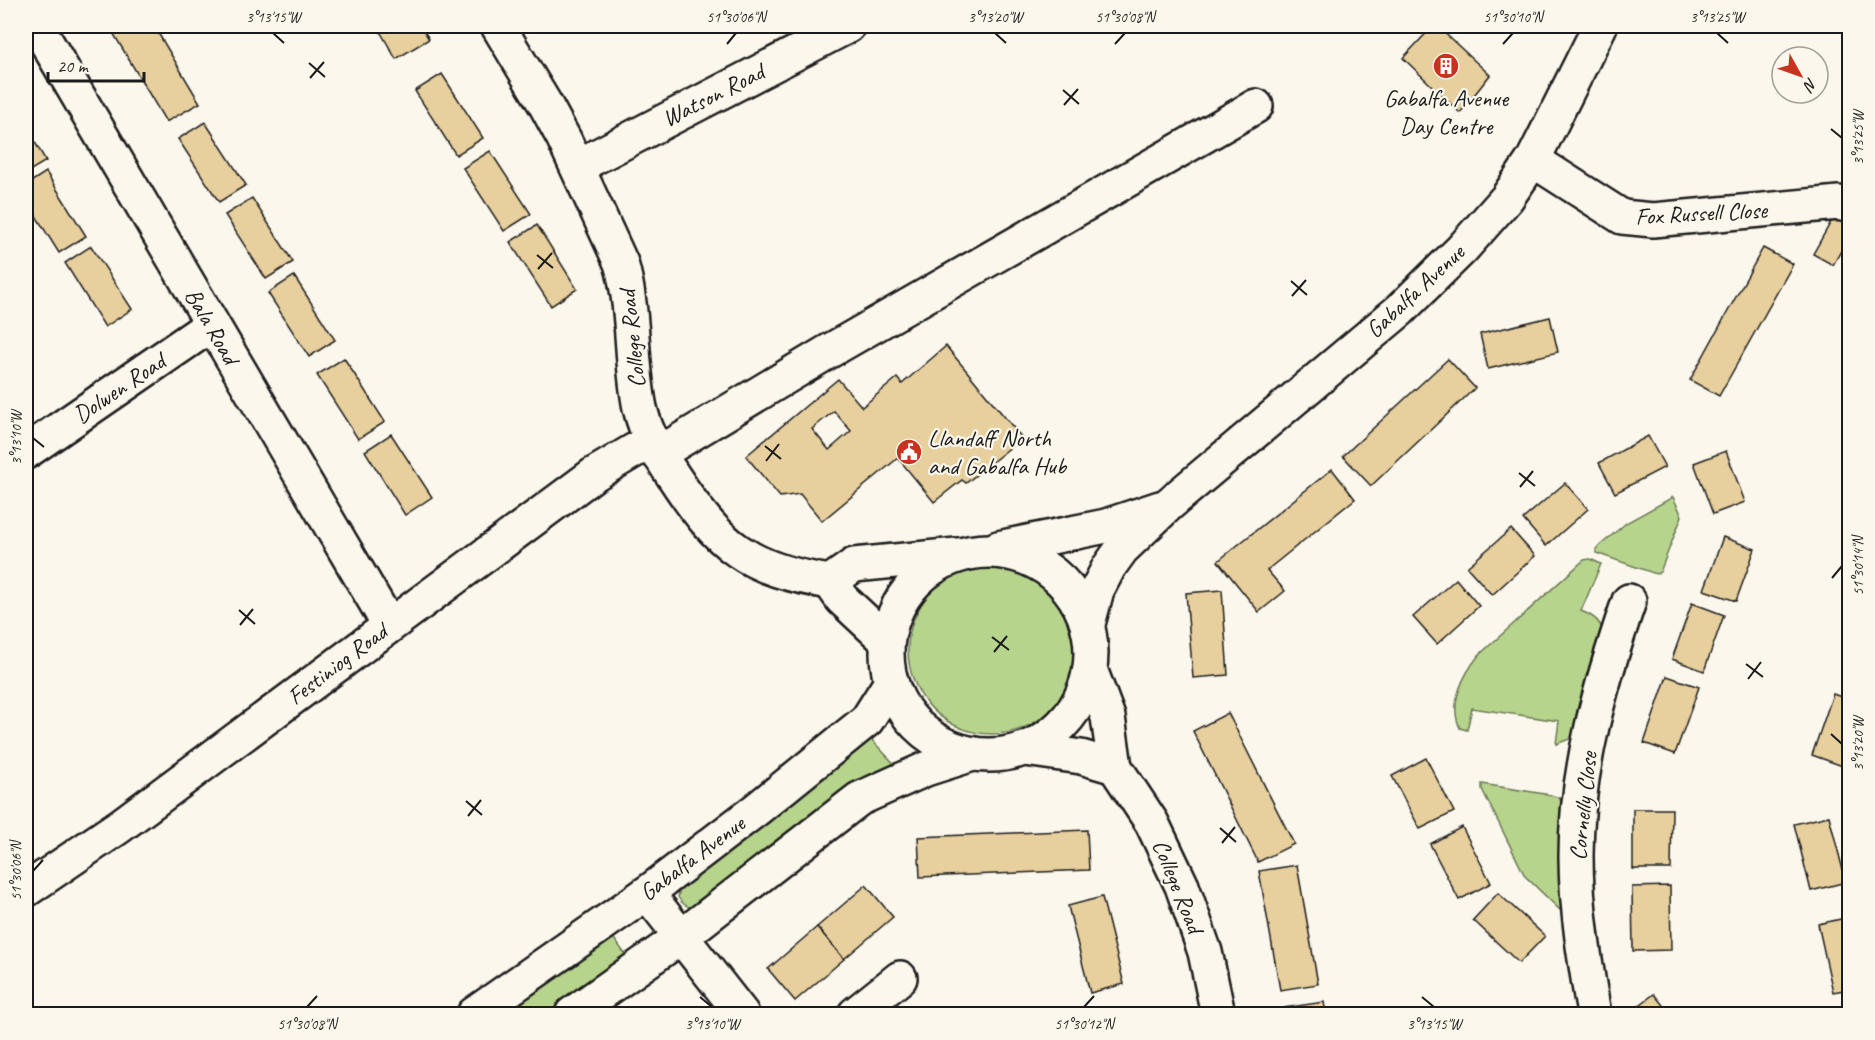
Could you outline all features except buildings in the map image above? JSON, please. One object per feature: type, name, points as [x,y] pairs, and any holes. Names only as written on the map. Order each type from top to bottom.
[{"type":"street","name":"Bala Road","points":[[37,26],[389,625]]},
{"type":"street","name":"College Road","points":[[498,26],[545,104],[578,166],[621,263],[627,283],[636,387],[646,431],[656,449],[701,516],[734,550],[777,570],[830,582]]},
{"type":"street","name":"Watson Road","points":[[578,166],[848,26]]},
{"type":"street","name":"Gabalfa Avenue","points":[[1088,624],[1097,590],[1122,549],[1168,505],[1400,310],[1462,249],[1507,198],[1533,160],[1600,26]]},
{"type":"street","name":"Festiniog Road","points":[[26,890],[120,826],[593,475],[621,458],[656,449],[1256,106]]},
{"type":"street","name":"Fox Russell Close","points":[[1533,160],[1622,217],[1653,220],[1839,203],[1850,206]]},
{"type":"street","name":"Dolwen Road","points":[[26,452],[212,325]]},
{"type":"street","name":"Gabalfa Avenue","points":[[992,549],[1106,526],[1168,505]]},
{"type":"street","points":[[887,641],[842,599],[830,582],[854,565],[957,555],[992,549],[1025,556],[1055,573],[1078,599],[1088,624],[1092,651],[1090,669],[1081,700],[1056,731],[1025,749],[999,755],[973,754],[945,746],[921,730],[902,708],[891,682],[887,661],[887,641],[894,613],[909,587],[931,568],[957,555]]},
{"type":"street","name":"Cornelly Close","points":[[1594,1014],[1578,900],[1576,854],[1579,807],[1584,765],[1593,726],[1614,646],[1629,601]]},
{"type":"street","name":"College Road","points":[[1090,669],[1108,717],[1115,767],[1152,824],[1182,886],[1205,952],[1218,1014]]},
{"type":"street","name":"Gabalfa Avenue","points":[[474,1014],[646,893],[757,810],[867,720],[891,682]]},
{"type":"street","points":[[1025,749],[1081,757],[1115,767]]},
{"type":"street","points":[[572,1014],[681,937],[859,799],[926,769],[973,754]]},
{"type":"street","points":[[646,893],[742,1014]]},
{"type":"street","points":[[855,1014],[900,978]]},
{"type":"green space","points":[[1673,497],[1682,516],[1660,572],[1656,574],[1596,553],[1596,549],[1626,523]]},
{"type":"green space","points":[[1590,559],[1601,564],[1581,611],[1591,615],[1597,621],[1605,637],[1575,737],[1556,744],[1559,721],[1472,708],[1467,730],[1460,728],[1456,709],[1459,689],[1479,655],[1584,560]]},
{"type":"green space","points":[[992,566],[1024,573],[1039,580],[1051,591],[1062,603],[1069,618],[1076,650],[1069,682],[1062,697],[1051,709],[1039,720],[1024,727],[992,734],[960,727],[945,720],[933,709],[922,697],[915,682],[908,650],[915,618],[922,603],[933,591],[945,580],[960,573]]},
{"type":"green space","points":[[869,737],[898,768],[694,908],[681,902],[678,897],[681,885]]},
{"type":"green space","points":[[1482,784],[1559,798],[1565,807],[1569,912],[1561,911],[1525,876],[1482,789]]},
{"type":"green space","points":[[612,936],[628,958],[548,1014],[502,1014]]},
{"type":"place","name":"Gabalfa Avenue Day Centre","points":[[1446,66]]},
{"type":"place","name":"Llandaff North and Gabalfa Hub","points":[[909,452]]}]
